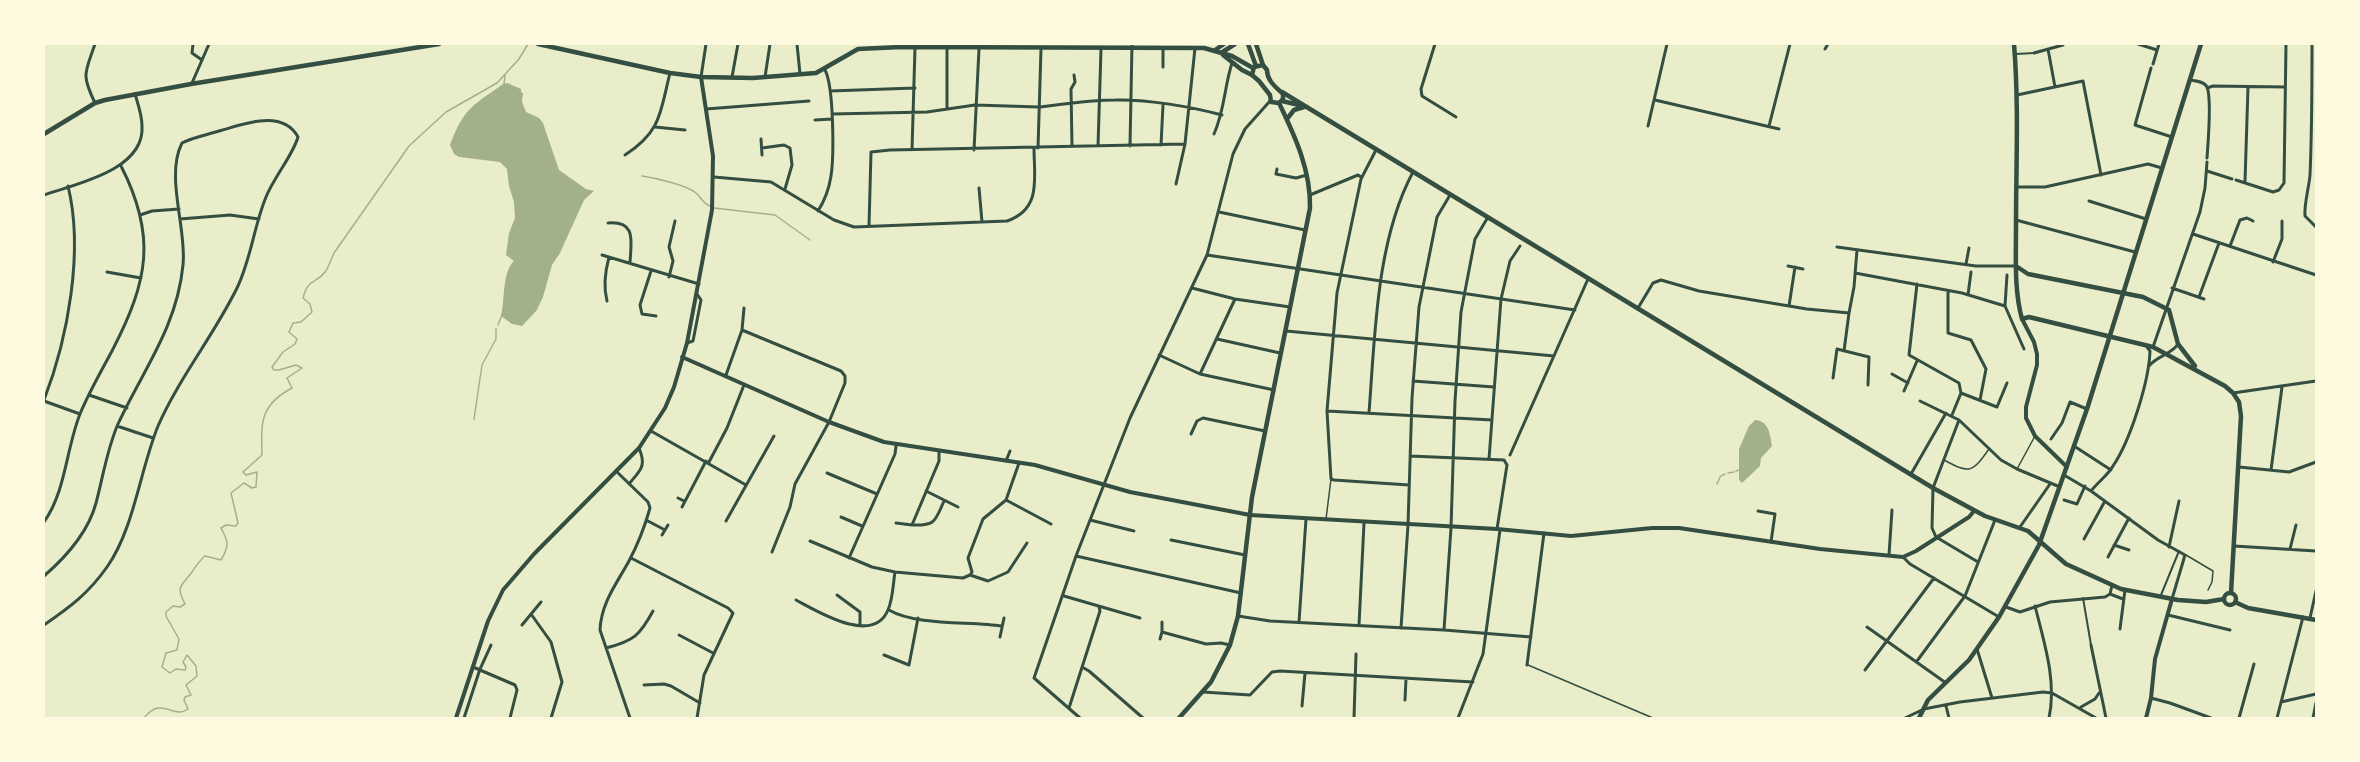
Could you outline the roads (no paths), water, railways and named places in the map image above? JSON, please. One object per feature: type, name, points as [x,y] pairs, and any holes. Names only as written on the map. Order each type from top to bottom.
[{"type":"main road","points":[[44,134],[94,103],[191,84],[425,44],[439,44]]},
{"type":"main road","points":[[538,44],[670,73],[701,77],[800,75],[825,70],[858,49],[901,45],[947,49],[1041,49],[1071,46],[1101,49],[1132,46],[1195,48],[1207,46],[1254,67],[1263,65]]},
{"type":"main road","points":[[1215,50],[1224,44]]},
{"type":"main road","points":[[1221,53],[1235,44]]},
{"type":"main road","points":[[1248,44],[1254,67],[1252,75]]},
{"type":"main road","points":[[1256,44],[1267,75],[1279,91],[1933,488],[1974,511],[2035,534],[2069,565],[2112,585],[2160,597],[2206,602],[2224,600]]},
{"type":"main road","points":[[2014,44],[2017,95],[2016,266],[2022,319],[2029,317],[2153,347],[2205,374],[2234,393],[2239,402],[2241,416],[2231,593],[2235,596],[2235,602]]},
{"type":"main road","points":[[1919,718],[1928,700],[1977,649],[2006,607],[2040,540],[2087,409],[2201,44]]},
{"type":"main road","points":[[1221,53],[1259,81],[1270,98],[1303,106]]},
{"type":"main road","points":[[1259,81],[1267,75]]},
{"type":"main road","points":[[1270,98],[1279,91]]},
{"type":"main road","points":[[1179,718],[1211,682],[1230,645],[1238,616],[1250,515],[1311,195],[1307,175],[1280,102],[1279,91]]},
{"type":"main road","points":[[1287,119],[1294,110],[1303,106]]},
{"type":"main road","points":[[2016,266],[2028,274],[2143,297],[2166,308],[2170,313],[2178,344],[2190,362],[2205,374]]},
{"type":"main road","points":[[2017,279],[2028,274]]},
{"type":"main road","points":[[2224,600],[2226,594],[2231,593]]},
{"type":"main road","points":[[2224,600],[2229,605],[2235,602]]},
{"type":"main road","points":[[2235,602],[2248,608],[2316,620]]},
{"type":"street","points":[[94,103],[84,74],[95,44]]},
{"type":"street","points":[[193,44],[192,53],[202,60]]},
{"type":"street","points":[[191,84],[209,44]]},
{"type":"street","points":[[456,718],[488,621],[503,590],[534,554],[639,448],[651,431],[674,387],[687,343],[713,208],[714,177],[701,77],[706,44]]},
{"type":"street","points":[[732,77],[738,44]]},
{"type":"street","points":[[765,77],[770,44]]},
{"type":"street","points":[[798,44],[800,75]]},
{"type":"street","points":[[1435,44],[1421,89],[1422,96],[1456,117]]},
{"type":"street","points":[[1648,126],[1667,44]]},
{"type":"street","points":[[1769,126],[1790,44]]},
{"type":"street","points":[[1825,49],[1828,44]]},
{"type":"street","points":[[2138,44],[2157,50]]},
{"type":"street","points":[[2159,44],[2135,125],[2172,137]]},
{"type":"street","points":[[2207,171],[2273,192],[2279,190],[2284,183],[2286,44]]},
{"type":"street","points":[[2312,44],[2310,177],[2304,213],[2316,226]]},
{"type":"street","points":[[2015,54],[2034,53],[2063,45]]},
{"type":"street","points":[[1130,146],[1132,46]]},
{"type":"street","points":[[912,150],[915,48]]},
{"type":"street","points":[[1163,48],[1164,64]]},
{"type":"street","points":[[1176,184],[1185,144],[1195,48]]},
{"type":"street","points":[[947,49],[947,108]]},
{"type":"street","points":[[974,150],[979,49]]},
{"type":"street","points":[[714,177],[761,180],[785,189],[818,211],[854,227],[1007,221],[1018,216],[1027,208],[1034,195],[1041,49]]},
{"type":"street","points":[[1098,146],[1101,49]]},
{"type":"street","points":[[2048,49],[2055,87]]},
{"type":"street","points":[[1214,134],[1222,115],[1227,77],[1232,63]]},
{"type":"street","points":[[818,211],[827,193],[832,175],[832,114],[828,76],[825,70]]},
{"type":"street","points":[[625,155],[643,142],[656,127],[670,73]]},
{"type":"street","points":[[1072,146],[1071,89],[1075,82],[1074,75]]},
{"type":"street","points":[[2153,347],[2203,202],[2209,122],[2207,88],[2202,83],[2190,80]]},
{"type":"street","points":[[2017,95],[2083,81],[2101,175]]},
{"type":"street","points":[[1075,82],[1080,82]]},
{"type":"street","points":[[2207,88],[2213,86],[2286,87]]},
{"type":"street","points":[[2245,182],[2248,87]]},
{"type":"street","points":[[830,91],[915,88]]},
{"type":"street","points":[[44,195],[121,166],[131,157],[140,141],[142,127],[135,94]]},
{"type":"street","points":[[1080,718],[1034,678],[1076,556],[1130,418],[1207,255],[1233,154],[1245,129],[1270,98]]},
{"type":"street","points":[[832,114],[914,112],[975,105],[1040,107],[1099,100],[1132,100],[1222,115]]},
{"type":"street","points":[[1655,100],[1779,129]]},
{"type":"street","points":[[706,109],[807,101],[806,107]]},
{"type":"street","points":[[1161,145],[1163,105]]},
{"type":"street","points":[[815,120],[832,119]]},
{"type":"street","points":[[44,576],[63,559],[83,532],[96,506],[117,426],[172,320],[184,263],[177,174],[179,150],[182,143],[255,121],[266,120],[286,125],[298,137],[296,144],[276,176],[237,287],[165,412],[153,438],[128,523],[108,566],[76,604],[44,625]]},
{"type":"street","points":[[656,127],[685,130]]},
{"type":"street","points":[[761,139],[762,155]]},
{"type":"street","points":[[869,226],[871,152],[1185,144]]},
{"type":"street","points":[[762,148],[784,145],[790,148],[792,165],[785,189]]},
{"type":"street","points":[[1376,150],[1361,177],[1340,274],[1327,411],[1331,478],[1409,485]]},
{"type":"street","points":[[2016,187],[2045,187],[2148,164],[2162,168]]},
{"type":"street","points":[[44,522],[59,493],[80,414],[128,320],[146,255],[139,215],[121,166]]},
{"type":"street","points":[[1277,169],[1276,174],[1296,178],[1307,175]]},
{"type":"street","points":[[1369,413],[1381,280],[1400,195],[1413,172]]},
{"type":"street","points":[[1311,195],[1358,175],[1361,177]]},
{"type":"street","points":[[68,186],[73,206],[74,224],[72,278],[61,345],[44,400],[80,414]]},
{"type":"street","points":[[980,188],[982,222]]},
{"type":"street","points":[[1401,628],[1408,525],[1413,381],[1422,286],[1437,217],[1450,195]]},
{"type":"street","points":[[2089,201],[2146,219]]},
{"type":"street","points":[[139,215],[152,211],[179,209]]},
{"type":"street","points":[[1219,212],[1305,230]]},
{"type":"street","points":[[180,219],[230,215],[259,219]]},
{"type":"street","points":[[1444,630],[1451,528],[1458,346],[1464,293],[1474,239],[1488,217]]},
{"type":"street","points":[[2230,246],[2240,220],[2247,218],[2253,221]]},
{"type":"street","points":[[2016,220],[2135,252]]},
{"type":"street","points":[[669,277],[673,261],[669,247],[675,221]]},
{"type":"street","points":[[2273,262],[2282,239],[2282,221]]},
{"type":"street","points":[[608,222],[626,225],[631,233],[630,263]]},
{"type":"street","points":[[2193,234],[2316,275]]},
{"type":"street","points":[[1489,459],[1501,299],[1510,261],[1523,240]]},
{"type":"street","points":[[2199,297],[2219,243]]},
{"type":"street","points":[[1837,247],[1966,265],[2016,266]]},
{"type":"street","points":[[1966,265],[1969,248]]},
{"type":"street","points":[[1844,351],[1857,250]]},
{"type":"street","points":[[602,255],[669,277],[699,284]]},
{"type":"street","points":[[1207,255],[1575,310]]},
{"type":"street","points":[[607,301],[604,291],[609,257]]},
{"type":"street","points":[[1788,266],[1803,269]]},
{"type":"street","points":[[1789,306],[1795,267]]},
{"type":"street","points":[[651,270],[640,305],[642,314],[656,316]]},
{"type":"street","points":[[107,272],[141,278]]},
{"type":"street","points":[[1968,295],[1971,272]]},
{"type":"street","points":[[1855,273],[1968,295],[2005,306]]},
{"type":"street","points":[[2007,275],[2005,306],[2024,349]]},
{"type":"street","points":[[1458,718],[1483,654],[1488,633],[1507,465],[1588,278]]},
{"type":"street","points":[[1638,308],[1653,284],[1661,280],[1699,291],[1849,313]]},
{"type":"street","points":[[1917,284],[1909,355],[1959,383],[1961,393],[1952,415]]},
{"type":"street","points":[[1192,288],[1235,299],[1290,307]]},
{"type":"street","points":[[2172,288],[2204,299]]},
{"type":"street","points":[[1947,291],[1948,333],[1971,340],[1986,369],[1980,400]]},
{"type":"street","points":[[1200,374],[1235,299]]},
{"type":"street","points":[[726,375],[742,330],[744,308]]},
{"type":"street","points":[[2022,319],[2036,348],[2037,365],[2025,413],[2035,436],[2067,467]]},
{"type":"street","points":[[742,330],[841,371],[846,383],[829,422],[795,484],[790,507],[772,552]]},
{"type":"street","points":[[1286,332],[1554,356]]},
{"type":"street","points":[[1217,339],[1281,354]]},
{"type":"street","points":[[2148,367],[2155,359],[2174,350],[2178,344]]},
{"type":"street","points":[[2091,490],[2111,470],[2122,452],[2148,367],[2150,351],[2146,345]]},
{"type":"street","points":[[1833,378],[1837,350],[1844,351],[1869,357],[1868,385]]},
{"type":"street","points":[[1159,355],[1200,374],[1274,390]]},
{"type":"street","points":[[682,357],[829,422],[896,446],[1035,465],[1146,496],[1250,515],[1499,529],[1571,536],[1652,528],[1679,528],[1820,549],[1903,556],[1916,551],[1969,517],[1974,511]]},
{"type":"street","points":[[1904,391],[1917,360]]},
{"type":"street","points":[[1892,374],[1908,383]]},
{"type":"street","points":[[1413,381],[1494,387]]},
{"type":"street","points":[[2234,393],[2316,381]]},
{"type":"street","points":[[44,382],[50,384]]},
{"type":"street","points":[[682,507],[727,428],[745,383]]},
{"type":"street","points":[[1961,393],[1997,407],[2007,383]]},
{"type":"street","points":[[2271,470],[2282,387]]},
{"type":"street","points":[[89,395],[127,408]]},
{"type":"street","points":[[1920,401],[1952,415],[2001,459],[2017,469],[2060,487]]},
{"type":"street","points":[[2046,447],[2062,423],[2070,402],[2087,409]]},
{"type":"street","points":[[1327,411],[1492,420]]},
{"type":"street","points":[[1911,474],[1946,413]]},
{"type":"street","points":[[1191,434],[1197,422],[1203,418],[1265,431]]},
{"type":"street","points":[[1959,420],[1933,488],[1933,531],[1936,537],[1978,562]]},
{"type":"street","points":[[117,426],[153,438]]},
{"type":"street","points":[[651,431],[746,485]]},
{"type":"street","points":[[726,521],[774,436]]},
{"type":"street","points":[[849,558],[895,454],[896,446]]},
{"type":"street","points":[[2074,446],[2111,470]]},
{"type":"street","points":[[629,484],[643,466],[644,459],[639,448]]},
{"type":"street","points":[[912,525],[939,461],[939,451]]},
{"type":"street","points":[[1006,461],[1010,451]]},
{"type":"street","points":[[1410,456],[1504,460],[1507,465]]},
{"type":"street","points":[[2239,467],[2289,472],[2316,462]]},
{"type":"street","points":[[970,575],[972,572],[968,558],[983,519],[1006,500],[1019,463]]},
{"type":"street","points":[[617,472],[648,502],[650,508],[630,558],[604,605],[601,618],[600,630],[630,718]]},
{"type":"street","points":[[826,473],[877,494]]},
{"type":"street","points":[[2064,475],[2085,486],[2169,547],[2185,555],[2155,659],[2151,698],[2146,718]]},
{"type":"street","points":[[2019,528],[2050,484]]},
{"type":"street","points":[[2057,497],[2077,504],[2085,486]]},
{"type":"street","points":[[926,491],[958,507]]},
{"type":"street","points":[[678,498],[684,501]]},
{"type":"street","points":[[952,504],[954,498]]},
{"type":"street","points":[[1006,500],[1051,524]]},
{"type":"street","points":[[896,523],[931,524],[944,501]]},
{"type":"street","points":[[2084,539],[2105,501]]},
{"type":"street","points":[[2169,547],[2179,503],[2174,503]]},
{"type":"street","points":[[1888,555],[1892,510]]},
{"type":"street","points":[[1758,512],[1775,514],[1771,542]]},
{"type":"street","points":[[841,517],[862,527]]},
{"type":"street","points":[[2108,557],[2128,518]]},
{"type":"street","points":[[1299,622],[1306,519]]},
{"type":"street","points":[[646,520],[665,530]]},
{"type":"street","points":[[1090,520],[1134,531]]},
{"type":"street","points":[[1917,661],[1965,596],[1995,520]]},
{"type":"street","points":[[1359,625],[1364,523]]},
{"type":"street","points":[[662,535],[668,525]]},
{"type":"street","points":[[2290,550],[2296,525]]},
{"type":"street","points":[[1527,665],[1544,533]]},
{"type":"street","points":[[1172,540],[1245,555]]},
{"type":"street","points":[[810,541],[819,547],[872,567],[895,572],[963,578],[970,575],[988,581],[999,578],[1013,566],[1027,543]]},
{"type":"street","points":[[2114,545],[2129,550]]},
{"type":"street","points":[[2234,546],[2316,551]]},
{"type":"street","points":[[2160,597],[2180,551]]},
{"type":"street","points":[[1076,556],[1241,593]]},
{"type":"street","points":[[1903,556],[1910,564],[1999,617]]},
{"type":"street","points":[[630,558],[728,608],[733,613],[704,675],[697,718]]},
{"type":"street","points":[[796,600],[841,623],[860,625],[874,623],[888,609],[895,572]]},
{"type":"street","points":[[1865,670],[1934,578]]},
{"type":"street","points":[[2006,607],[2020,612],[2035,606],[2069,599],[2104,597],[2109,594],[2112,585]]},
{"type":"street","points":[[2120,629],[2122,599],[2125,590]]},
{"type":"street","points":[[2310,619],[2316,591]]},
{"type":"street","points":[[2109,594],[2122,599]]},
{"type":"street","points":[[837,596],[860,612],[860,625]]},
{"type":"street","points":[[1063,596],[1140,618]]},
{"type":"street","points":[[2084,598],[2090,652],[2106,718]]},
{"type":"street","points":[[522,625],[541,602]]},
{"type":"street","points":[[798,608],[801,603]]},
{"type":"street","points":[[2035,606],[2052,693],[2049,718]]},
{"type":"street","points":[[1068,708],[1100,611],[1099,607]]},
{"type":"street","points":[[888,609],[895,614],[918,618],[1002,626]]},
{"type":"street","points":[[606,648],[635,638],[643,630],[653,611]]},
{"type":"street","points":[[531,614],[551,642],[562,682],[551,718]]},
{"type":"street","points":[[2167,615],[2230,630]]},
{"type":"street","points":[[1238,616],[1270,621],[1531,637]]},
{"type":"street","points":[[884,655],[909,665],[918,618]]},
{"type":"street","points":[[1000,637],[1004,618]]},
{"type":"street","points":[[2277,718],[2303,618]]},
{"type":"street","points":[[1160,639],[1162,622]]},
{"type":"street","points":[[1867,627],[1946,683]]},
{"type":"street","points":[[1162,632],[1206,644],[1230,645]]},
{"type":"street","points":[[679,635],[713,653]]},
{"type":"street","points":[[464,718],[480,669],[491,645]]},
{"type":"street","points":[[1977,649],[1992,698]]},
{"type":"street","points":[[1354,718],[1356,654]]},
{"type":"street","points":[[2239,718],[2253,664]]},
{"type":"street","points":[[473,667],[515,685],[517,690],[510,718]]},
{"type":"street","points":[[1082,668],[1089,671],[1143,718]]},
{"type":"street","points":[[1203,692],[1250,695],[1272,672],[1473,682]]},
{"type":"street","points":[[1302,706],[1305,673]]},
{"type":"street","points":[[1405,700],[1406,679]]},
{"type":"street","points":[[644,686],[664,684],[671,686],[700,703]]},
{"type":"street","points":[[2080,708],[2095,699],[2100,692]]},
{"type":"street","points":[[1905,718],[1924,709],[1992,698],[2052,693],[2097,718]]},
{"type":"street","points":[[2281,702],[2316,694]]},
{"type":"street","points":[[2151,698],[2211,718]]},
{"type":"street","points":[[2313,718],[2316,703]]},
{"type":"street","points":[[1946,706],[1949,718]]},
{"type":"lane","points":[[2017,469],[2035,436]]},
{"type":"lane","points":[[1943,459],[1964,471],[1969,470],[1977,466],[1990,448]]},
{"type":"lane","points":[[1326,520],[1331,478]]},
{"type":"lane","points":[[2185,555],[2213,571],[2212,582],[2208,590]]},
{"type":"lane","points":[[1527,665],[1653,718]]},
{"type":"waterway","points":[[144,718],[156,708],[177,712],[188,709],[184,700],[185,697],[191,695],[186,685],[197,676],[196,666],[187,655],[183,662],[185,670],[176,669],[170,673],[162,667],[166,653],[177,650],[179,639],[166,612],[173,606],[180,607],[185,604],[180,593],[181,586],[205,556],[221,560],[224,555],[227,543],[221,528],[226,525],[236,526],[238,523],[231,493],[244,483],[252,488],[256,487],[257,472],[246,475],[243,472],[262,455],[263,424],[268,408],[281,394],[292,388],[287,378],[302,368],[296,365],[274,370],[272,367],[283,352],[295,344],[297,339],[289,332],[293,323],[301,322],[312,312],[310,304],[303,298],[307,287],[325,272],[334,253],[409,146],[446,112],[497,83],[519,59],[528,44]]},
{"type":"waterway","points":[[504,84],[505,75]]},
{"type":"waterway","points":[[642,176],[686,187],[710,206]]},
{"type":"waterway","points":[[714,208],[775,215],[810,240]]},
{"type":"waterway","points":[[498,325],[502,315]]},
{"type":"waterway","points":[[474,419],[482,365],[496,339],[496,329]]},
{"type":"waterway","points":[[1728,473],[1734,472]]},
{"type":"waterway","points":[[1721,476],[1725,474]]},
{"type":"waterway","points":[[1717,484],[1720,477]]}]
